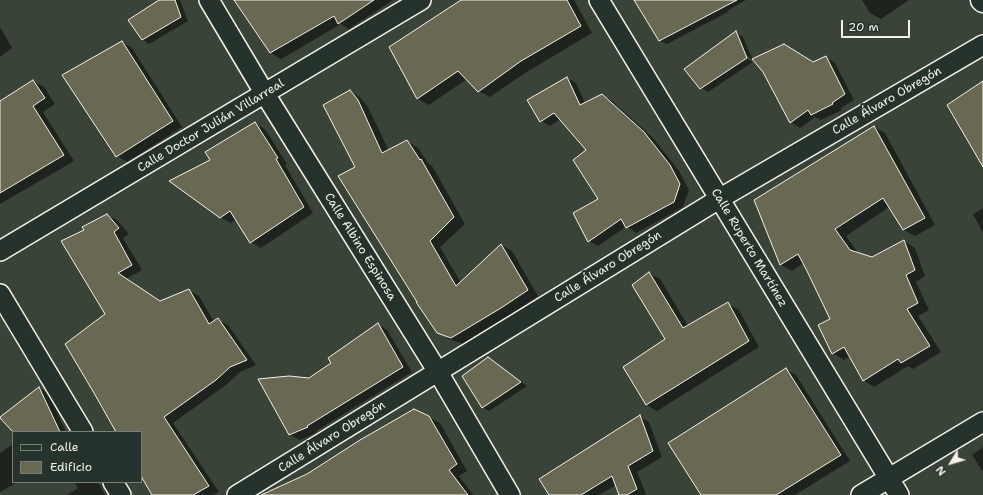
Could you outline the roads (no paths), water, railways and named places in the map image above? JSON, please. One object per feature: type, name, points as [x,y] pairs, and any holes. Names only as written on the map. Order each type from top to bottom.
[{"type":"street","name":"Calle Albino Espinosa","points":[[209,0],[265,94],[438,372],[510,495]]},
{"type":"street","name":"Calle Doctor Julián Villarreal","points":[[0,251],[421,0]]},
{"type":"street","name":"Calle Ruperto Martínez","points":[[599,0],[899,495]]},
{"type":"street","name":"Calle Álvaro Obregón","points":[[237,495],[719,199],[983,45]]},
{"type":"street","points":[[0,294],[82,431]]},
{"type":"street","points":[[861,495],[983,422]]},
{"type":"street","points":[[114,483],[121,495]]}]
